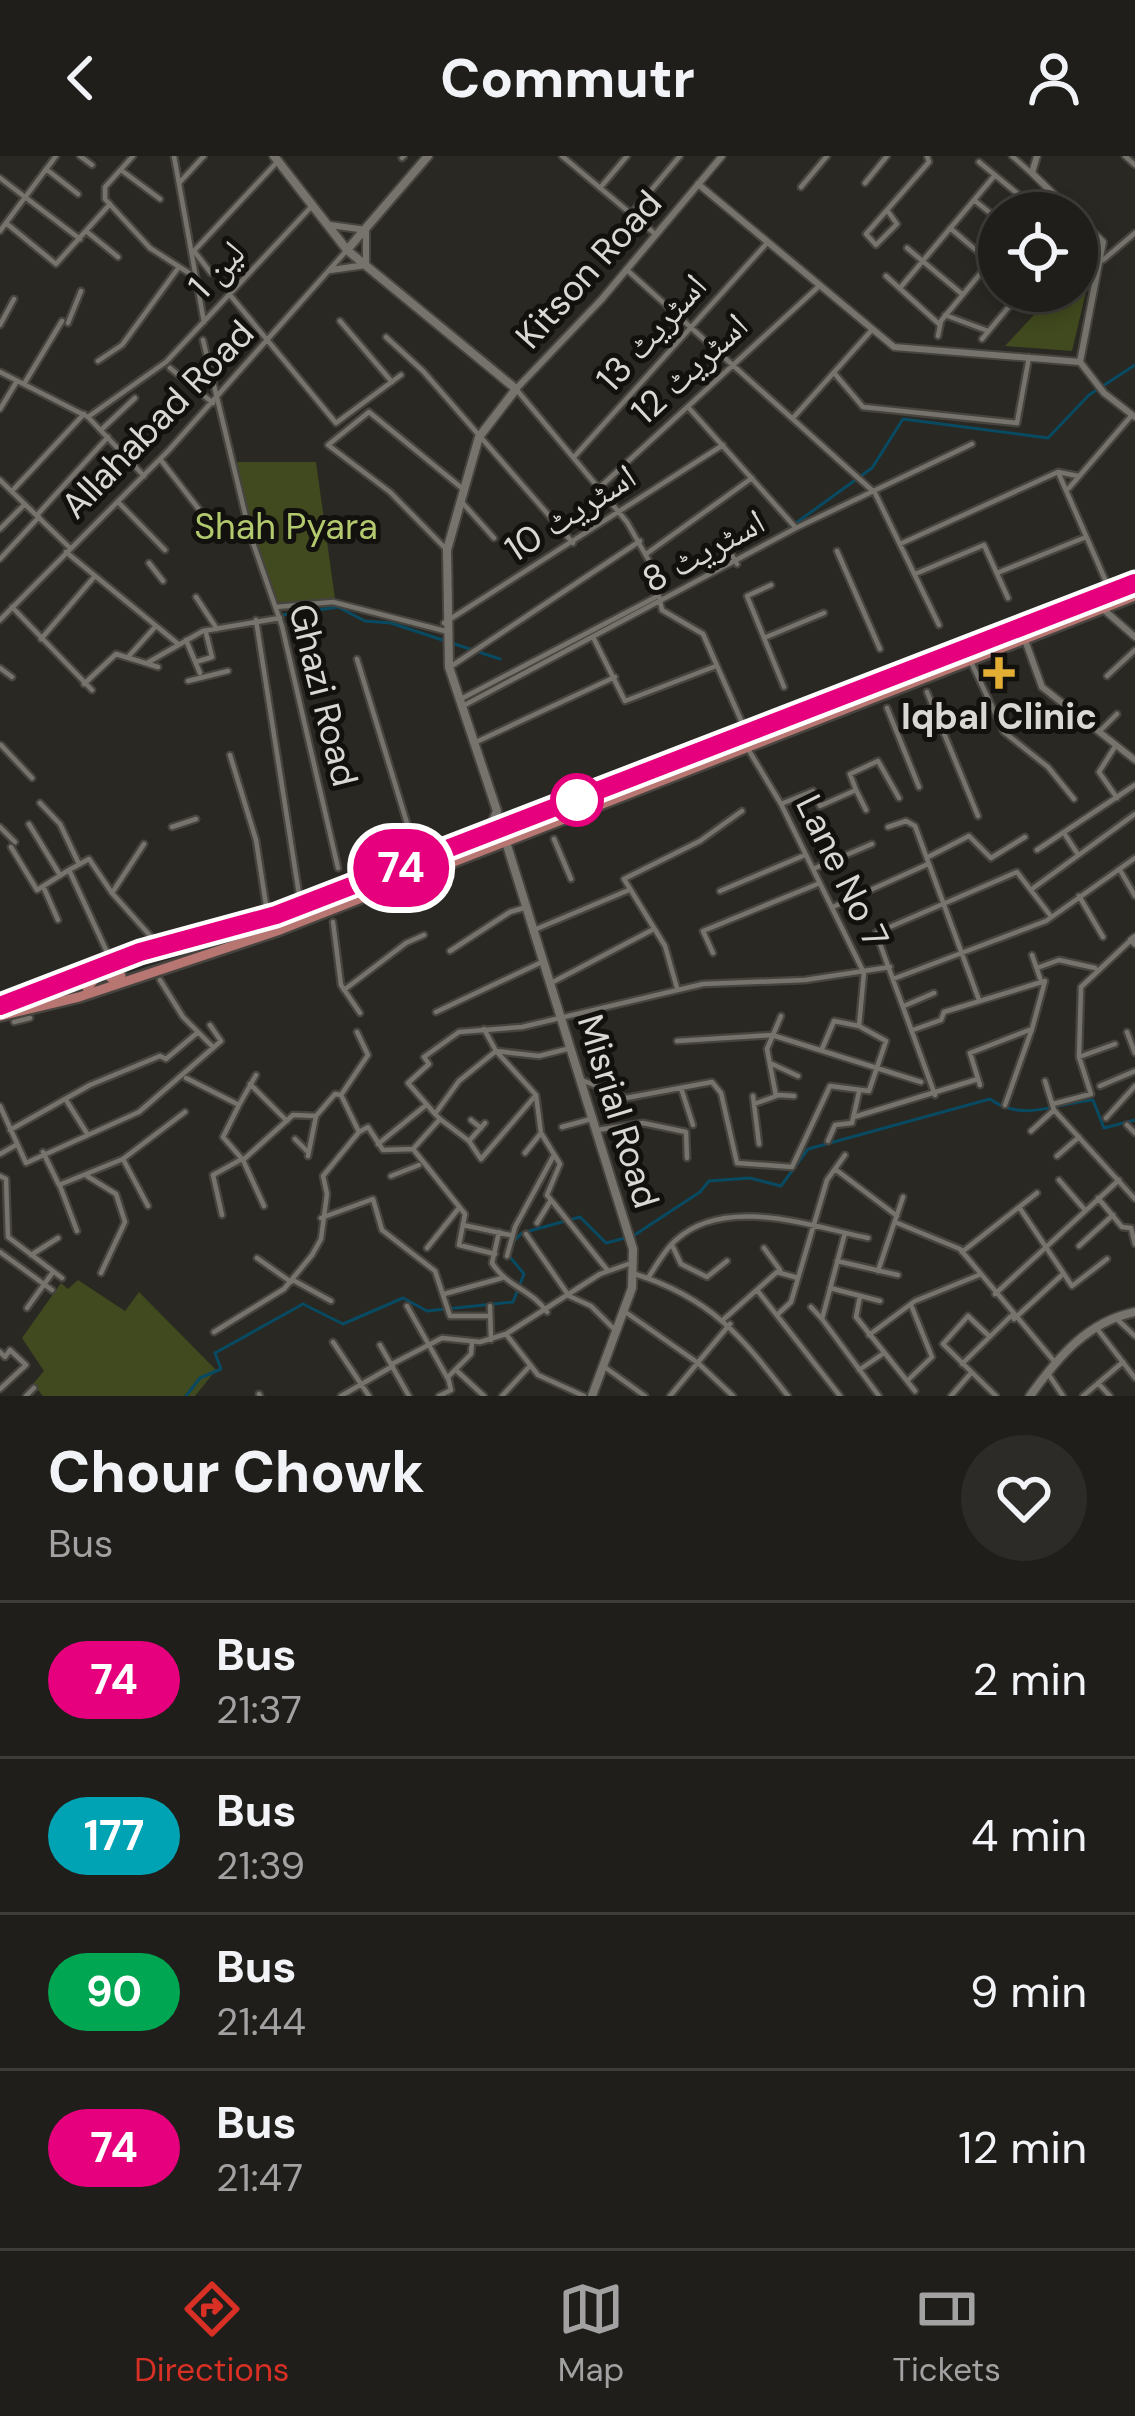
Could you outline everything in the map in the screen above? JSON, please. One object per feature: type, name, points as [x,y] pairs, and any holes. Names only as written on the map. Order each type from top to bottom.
[{"type":"highway","points":[[900,691],[825,713],[828,707],[1135,583]]},
{"type":"highway","points":[[36,1005],[79,997],[506,842],[1135,596]]},
{"type":"highway","points":[[644,774],[746,730],[929,665]]},
{"type":"highway","points":[[8,1003],[120,958],[276,915],[644,774],[810,716],[812,720],[786,735]]},
{"type":"highway","points":[[204,936],[110,969],[108,975],[213,950]]},
{"type":"highway","points":[[0,1016],[95,981],[8,1003]]},
{"type":"highway","points":[[4,986],[8,1003]]},
{"type":"main road","points":[[347,250],[428,156]]},
{"type":"main road","points":[[276,159],[347,250],[516,389],[479,437],[447,550],[446,653],[497,811],[486,834]]},
{"type":"main road","points":[[497,811],[524,820]]},
{"type":"main road","name":"Misrial Road","points":[[506,842],[633,1250],[634,1274],[624,1311],[588,1396]]},
{"type":"main road","points":[[1030,1396],[1054,1361],[1095,1325],[1135,1312]]},
{"type":"street","points":[[0,231],[56,156]]},
{"type":"street","points":[[80,156],[92,165]]},
{"type":"street","points":[[133,156],[102,193],[150,248],[195,277]]},
{"type":"street","points":[[174,156],[204,322]]},
{"type":"street","points":[[178,184],[205,156]]},
{"type":"street","points":[[562,156],[572,159],[656,235]]},
{"type":"street","points":[[600,188],[627,156]]},
{"type":"street","points":[[631,214],[680,156]]},
{"type":"street","name":"Kitson Road","points":[[516,389],[627,269],[722,156]]},
{"type":"street","points":[[801,188],[826,156]]},
{"type":"street","points":[[865,183],[887,156]]},
{"type":"street","points":[[887,210],[898,222],[878,245],[866,234],[887,210],[929,162],[927,156]]},
{"type":"street","points":[[1012,156],[1096,230],[1103,242],[1080,362],[1104,393],[1133,416],[1067,489]]},
{"type":"street","points":[[1032,173],[1036,156]]},
{"type":"street","points":[[1125,156],[1135,165]]},
{"type":"street","points":[[192,252],[276,159]]},
{"type":"street","points":[[979,162],[1012,192]]},
{"type":"street","points":[[46,170],[78,194]]},
{"type":"street","points":[[121,170],[160,199]]},
{"type":"street","points":[[900,288],[995,175]]},
{"type":"street","points":[[0,178],[80,238]]},
{"type":"street","points":[[698,184],[817,288],[894,347],[1080,362]]},
{"type":"street","points":[[974,200],[978,203]]},
{"type":"street","points":[[6,223],[56,265],[110,204]]},
{"type":"street","name":"لین 1","points":[[12,491],[86,416],[204,322],[312,206]]},
{"type":"street","points":[[326,225],[366,230],[366,265],[331,270]]},
{"type":"street","points":[[950,229],[978,252]]},
{"type":"street","points":[[86,231],[118,257]]},
{"type":"street","points":[[1103,260],[1135,233]]},
{"type":"street","name":"اسٹریٹ 13","points":[[574,457],[767,243]]},
{"type":"street","points":[[907,248],[962,295]]},
{"type":"street","name":"Allahabad Road","points":[[0,620],[160,460],[347,250]]},
{"type":"street","points":[[192,252],[211,273]]},
{"type":"street","points":[[98,361],[122,345],[179,267]]},
{"type":"street","points":[[627,269],[875,493],[939,625]]},
{"type":"street","points":[[886,276],[939,324]]},
{"type":"street","points":[[938,336],[945,315],[978,276]]},
{"type":"street","name":"اسٹریٹ 12","points":[[599,488],[817,288]]},
{"type":"street","points":[[1,407],[65,322],[81,291]]},
{"type":"street","points":[[230,295],[336,424],[401,375]]},
{"type":"street","points":[[0,296],[13,301],[0,325]]},
{"type":"street","points":[[982,339],[1004,312]]},
{"type":"street","points":[[945,315],[988,331]]},
{"type":"street","points":[[340,321],[392,382]]},
{"type":"street","points":[[793,418],[870,332]]},
{"type":"street","points":[[386,337],[574,543]]},
{"type":"street","name":"Ghazi Road","points":[[203,340],[250,534],[278,614],[338,868]]},
{"type":"street","points":[[835,374],[863,407],[1018,423],[1029,357]]},
{"type":"street","points":[[170,368],[215,400]]},
{"type":"street","points":[[0,373],[86,416],[144,476]]},
{"type":"street","points":[[516,389],[640,541],[660,605],[668,617],[699,629],[746,730]]},
{"type":"street","points":[[101,430],[135,398]]},
{"type":"street","points":[[688,407],[794,526]]},
{"type":"street","points":[[447,550],[390,492],[328,445],[369,412],[463,489]]},
{"type":"street","points":[[0,559],[109,437]]},
{"type":"street","name":"اسٹریٹ 8","points":[[460,704],[660,605],[794,526],[875,493],[973,444]]},
{"type":"street","name":"اسٹریٹ 10","points":[[445,629],[724,445]]},
{"type":"street","points":[[98,474],[121,451]]},
{"type":"street","points":[[160,460],[208,521]]},
{"type":"street","points":[[900,544],[1058,472],[1078,476]]},
{"type":"street","points":[[1058,472],[1111,593]]},
{"type":"street","points":[[646,554],[752,478]]},
{"type":"street","points":[[0,482],[95,576],[177,643]]},
{"type":"street","points":[[460,500],[494,538]]},
{"type":"street","points":[[118,502],[165,550]]},
{"type":"street","points":[[0,529],[25,504]]},
{"type":"street","points":[[997,573],[1088,537]]},
{"type":"street","points":[[449,667],[472,647],[640,541]]},
{"type":"street","points":[[725,543],[735,561]]},
{"type":"street","points":[[915,574],[982,544],[1008,598]]},
{"type":"street","points":[[837,550],[880,649]]},
{"type":"street","points":[[149,563],[163,580]]},
{"type":"street","points":[[41,639],[95,576]]},
{"type":"street","points":[[771,585],[747,596],[784,687]]},
{"type":"street","points":[[460,704],[658,593]]},
{"type":"street","points":[[196,597],[217,629]]},
{"type":"street","points":[[147,663],[205,631],[333,602],[445,629]]},
{"type":"street","points":[[12,608],[92,690]]},
{"type":"street","points":[[1103,608],[1135,637]]},
{"type":"street","points":[[764,638],[824,614]]},
{"type":"street","points":[[256,620],[299,894]]},
{"type":"street","points":[[128,657],[156,626]]},
{"type":"street","points":[[196,662],[212,656],[205,631]]},
{"type":"street","points":[[594,639],[627,701],[719,665]]},
{"type":"street","points":[[186,640],[201,676]]},
{"type":"street","points":[[1025,640],[1042,688],[1135,760]]},
{"type":"street","points":[[1107,676],[1135,650]]},
{"type":"street","points":[[85,684],[113,655],[158,667]]},
{"type":"street","points":[[358,659],[410,833]]},
{"type":"street","points":[[970,662],[1004,732],[1040,759],[1074,799]]},
{"type":"street","points":[[0,668],[12,677]]},
{"type":"street","points":[[188,681],[228,671]]},
{"type":"street","points":[[473,743],[615,676]]},
{"type":"street","points":[[927,692],[978,816]]},
{"type":"street","points":[[996,715],[1017,705]]},
{"type":"street","points":[[887,708],[919,788]]},
{"type":"street","points":[[1099,732],[1118,714]]},
{"type":"street","points":[[1116,745],[1099,772],[1117,798]]},
{"type":"street","points":[[0,746],[32,778]]},
{"type":"street","name":"Lane No 7","points":[[748,749],[781,803],[863,973],[859,1026],[886,1041],[877,1067]]},
{"type":"street","points":[[230,755],[256,840],[266,905]]},
{"type":"street","points":[[866,810],[850,774],[880,761],[899,798]]},
{"type":"street","points":[[1037,850],[1135,785]]},
{"type":"street","points":[[781,803],[814,791],[820,806],[856,790]]},
{"type":"street","points":[[40,803],[60,824],[79,865]]},
{"type":"street","points":[[677,990],[654,929],[624,879],[700,841],[742,811]]},
{"type":"street","points":[[1032,889],[1135,814]]},
{"type":"street","points":[[172,827],[196,819]]},
{"type":"street","points":[[888,827],[910,821],[979,1002]]},
{"type":"street","points":[[29,824],[60,875]]},
{"type":"street","points":[[0,826],[37,890],[88,860],[154,940]]},
{"type":"street","points":[[1064,833],[1076,853]]},
{"type":"street","points":[[832,907],[969,836],[990,858],[1024,837]]},
{"type":"street","points":[[554,839],[571,879]]},
{"type":"street","points":[[112,893],[144,844]]},
{"type":"street","points":[[813,869],[872,844]]},
{"type":"street","points":[[720,891],[805,855]]},
{"type":"street","points":[[893,979],[1046,921],[1135,858]]},
{"type":"street","points":[[1120,869],[1135,896]]},
{"type":"street","points":[[68,870],[107,952]]},
{"type":"street","points":[[935,1095],[876,933],[1017,872],[1050,915]]},
{"type":"street","points":[[713,953],[704,931],[820,883]]},
{"type":"street","points":[[43,886],[58,920]]},
{"type":"street","points":[[534,930],[630,890]]},
{"type":"street","points":[[1078,896],[1102,937]]},
{"type":"street","points":[[450,951],[510,912],[527,908]]},
{"type":"street","points":[[333,922],[344,990],[360,1013]]},
{"type":"street","points":[[551,983],[654,929]]},
{"type":"street","points":[[344,990],[406,943],[424,935]]},
{"type":"street","points":[[1031,1131],[1053,1107],[1091,1094],[1079,1057],[1082,987],[1095,968],[1134,941]]},
{"type":"street","points":[[1005,1105],[1046,983],[1032,955]]},
{"type":"street","points":[[1037,968],[1059,960],[1095,968]]},
{"type":"street","points":[[436,1012],[544,961]]},
{"type":"street","points":[[536,1094],[481,1159],[470,1141],[437,1117],[408,1083],[429,1064],[424,1057],[459,1032],[522,1027],[737,979],[805,980],[890,967]]},
{"type":"street","points":[[160,980],[197,1033],[211,1045]]},
{"type":"street","points":[[913,1030],[941,1020],[944,1012],[1041,980]]},
{"type":"street","points":[[904,1006],[934,993]]},
{"type":"street","points":[[776,1096],[770,1063],[772,1035],[781,1016]]},
{"type":"street","points":[[14,1022],[30,1018]]},
{"type":"street","points":[[823,1049],[833,1021],[859,1026]]},
{"type":"street","points":[[0,1106],[25,1163],[43,1151],[139,1112],[221,1040],[210,1025]]},
{"type":"street","points":[[484,1029],[496,1051],[536,1094],[541,1133],[560,1165],[547,1196],[608,1270]]},
{"type":"street","points":[[854,1117],[979,1082],[970,1052],[1032,1029]]},
{"type":"street","points":[[341,1095],[368,1055],[358,1032]]},
{"type":"street","points":[[1127,1032],[1134,1050]]},
{"type":"street","points":[[10,1130],[64,1098],[142,1063],[166,1059],[197,1033]]},
{"type":"street","points":[[676,1041],[772,1035],[921,1082]]},
{"type":"street","points":[[1079,1057],[1115,1044]]},
{"type":"street","points":[[214,1332],[292,1281],[321,1239],[327,1194],[323,1176],[359,1132],[368,1127],[383,1150],[413,1148],[459,1081],[496,1051],[539,1056],[572,1048]]},
{"type":"street","points":[[608,1062],[616,1094]]},
{"type":"street","points":[[770,1063],[798,1076]]},
{"type":"street","points":[[584,1081],[626,1098],[711,1081],[721,1093],[737,1163],[792,1167],[830,1086],[869,1091],[877,1067]]},
{"type":"street","points":[[1100,1086],[1135,1071]]},
{"type":"street","points":[[256,1075],[223,1139],[243,1159],[264,1206]]},
{"type":"street","points":[[184,1076],[239,1106]]},
{"type":"street","points":[[1045,1081],[1053,1107],[1135,1198]]},
{"type":"street","points":[[250,1084],[286,1121]]},
{"type":"street","points":[[1106,1118],[1135,1086]]},
{"type":"street","points":[[681,1088],[693,1125]]},
{"type":"street","points":[[828,1142],[835,1125],[851,1124],[859,1092]]},
{"type":"street","points":[[295,1138],[308,1154],[316,1116],[335,1094],[341,1095]]},
{"type":"street","points":[[341,1095],[359,1132]]},
{"type":"street","points":[[758,1144],[754,1100],[794,1096]]},
{"type":"street","points":[[64,1098],[88,1135]]},
{"type":"street","points":[[378,1144],[427,1105]]},
{"type":"street","points":[[59,1185],[123,1159],[185,1112]]},
{"type":"street","points":[[222,1215],[213,1174],[243,1159],[293,1115],[316,1116]]},
{"type":"street","points":[[562,1127],[593,1118]]},
{"type":"street","points":[[470,1141],[483,1125],[471,1120]]},
{"type":"street","points":[[597,1130],[643,1123],[686,1132],[687,1158]]},
{"type":"street","points":[[1127,1125],[1135,1133]]},
{"type":"street","points":[[525,1153],[541,1133]]},
{"type":"street","points":[[1058,1156],[1079,1137]]},
{"type":"street","points":[[0,1154],[17,1144]]},
{"type":"street","points":[[413,1148],[465,1214],[460,1246],[494,1254]]},
{"type":"street","points":[[43,1151],[77,1231]]},
{"type":"street","points":[[507,1256],[512,1236],[554,1155]]},
{"type":"street","points":[[778,1314],[791,1302],[812,1226],[845,1155]]},
{"type":"street","points":[[123,1159],[148,1206]]},
{"type":"street","points":[[391,1176],[422,1164]]},
{"type":"street","points":[[835,1169],[896,1219],[962,1252],[1054,1361]]},
{"type":"street","points":[[0,1176],[6,1179],[8,1237],[62,1278]]},
{"type":"street","points":[[87,1176],[116,1193],[125,1222],[101,1273]]},
{"type":"street","points":[[1058,1180],[1085,1210]]},
{"type":"street","points":[[994,1295],[1119,1180]]},
{"type":"street","points":[[1127,1189],[1135,1183]]},
{"type":"street","points":[[962,1252],[1037,1193]]},
{"type":"street","points":[[878,1271],[903,1197]]},
{"type":"street","points":[[1098,1198],[1122,1227],[1131,1228],[1135,1244]]},
{"type":"street","points":[[321,1218],[373,1199],[382,1230],[436,1271],[452,1317],[490,1316]]},
{"type":"street","points":[[537,1223],[551,1200]]},
{"type":"street","points":[[1019,1207],[1076,1286],[1107,1259]]},
{"type":"street","points":[[427,1248],[459,1208]]},
{"type":"street","points":[[648,1278],[672,1245],[731,1216],[763,1214],[868,1238]]},
{"type":"street","points":[[1079,1246],[1113,1215]]},
{"type":"street","points":[[463,1225],[512,1236]]},
{"type":"street","points":[[499,1232],[492,1264],[502,1278],[537,1297],[547,1312]]},
{"type":"street","points":[[822,1319],[845,1233]]},
{"type":"street","points":[[526,1234],[569,1296],[591,1306],[616,1331]]},
{"type":"street","points":[[31,1255],[58,1238]]},
{"type":"street","points":[[672,1245],[681,1264],[707,1276],[728,1261]]},
{"type":"street","points":[[764,1248],[780,1270],[798,1278]]},
{"type":"street","points":[[0,1252],[52,1290]]},
{"type":"street","points":[[256,1258],[331,1301]]},
{"type":"street","points":[[837,1261],[898,1276]]},
{"type":"street","points":[[341,1396],[442,1338],[472,1342],[506,1334],[608,1270],[634,1262]]},
{"type":"street","points":[[670,1396],[727,1321],[780,1270]]},
{"type":"street","points":[[27,1308],[53,1272]]},
{"type":"street","points":[[962,1364],[1063,1273]]},
{"type":"street","points":[[634,1274],[727,1321],[788,1396]]},
{"type":"street","points":[[869,1335],[911,1304],[979,1275]]},
{"type":"street","points":[[444,1294],[502,1278]]},
{"type":"street","points":[[830,1288],[880,1301]]},
{"type":"street","points":[[757,1290],[839,1396]]},
{"type":"street","points":[[860,1296],[856,1317],[916,1391]]},
{"type":"street","points":[[908,1381],[932,1357],[911,1304]]},
{"type":"street","points":[[407,1306],[448,1378],[452,1390],[439,1396]]},
{"type":"street","points":[[490,1306],[491,1340]]},
{"type":"street","points":[[811,1307],[875,1395]]},
{"type":"street","points":[[624,1311],[698,1363],[733,1396]]},
{"type":"street","points":[[988,1336],[965,1316],[943,1344],[996,1396]]},
{"type":"street","points":[[1114,1316],[1135,1336]]},
{"type":"street","points":[[1095,1325],[1135,1378]]},
{"type":"street","points":[[506,1334],[530,1367],[547,1381],[588,1396]]},
{"type":"street","points":[[333,1342],[369,1396]]},
{"type":"street","points":[[448,1378],[471,1354],[472,1342]]},
{"type":"street","points":[[380,1345],[409,1396]]},
{"type":"street","points":[[0,1352],[5,1357],[10,1350],[26,1365],[0,1390]]},
{"type":"street","points":[[859,1370],[884,1352]]},
{"type":"street","points":[[1083,1396],[1123,1362]]},
{"type":"street","points":[[502,1396],[530,1367]]},
{"type":"street","points":[[603,1367],[645,1396]]},
{"type":"street","points":[[456,1370],[484,1396]]},
{"type":"street","points":[[1047,1372],[1063,1396]]},
{"type":"street","points":[[953,1395],[971,1373]]},
{"type":"street","points":[[1098,1383],[1110,1396]]},
{"type":"street","points":[[26,1396],[34,1388]]},
{"type":"green space","points":[[1037,312],[1081,312],[1072,351],[1005,346]]},
{"type":"green space","name":"Shah Pyara","points":[[235,462],[316,462],[335,599],[276,607],[250,534]]},
{"type":"green space","points":[[78,1280],[125,1311],[139,1292],[216,1370],[195,1396],[43,1396],[33,1384],[44,1371],[22,1338],[61,1283],[68,1289]]},
{"type":"waterway","points":[[782,533],[872,468],[903,419],[1048,438],[1089,395],[1135,365]]},
{"type":"waterway","points":[[276,616],[338,607],[365,621],[391,623],[500,659]]},
{"type":"waterway","points":[[513,1242],[522,1233],[580,1217],[606,1243],[633,1236],[700,1192],[709,1181],[750,1178],[781,1186],[808,1149],[990,1099],[1027,1111],[1093,1100],[1104,1128],[1135,1120]]},
{"type":"waterway","points":[[186,1396],[200,1378],[221,1369],[215,1353],[303,1304],[343,1324],[403,1298],[427,1311],[513,1302],[524,1274],[510,1257]]},
{"type":"bus line","name":"74","points":[[0,1006],[100,965],[276,915],[619,784],[783,715],[929,665],[1135,583]]},
{"type":"place","name":"Iqbal Clinic","points":[[999,673]]}]
